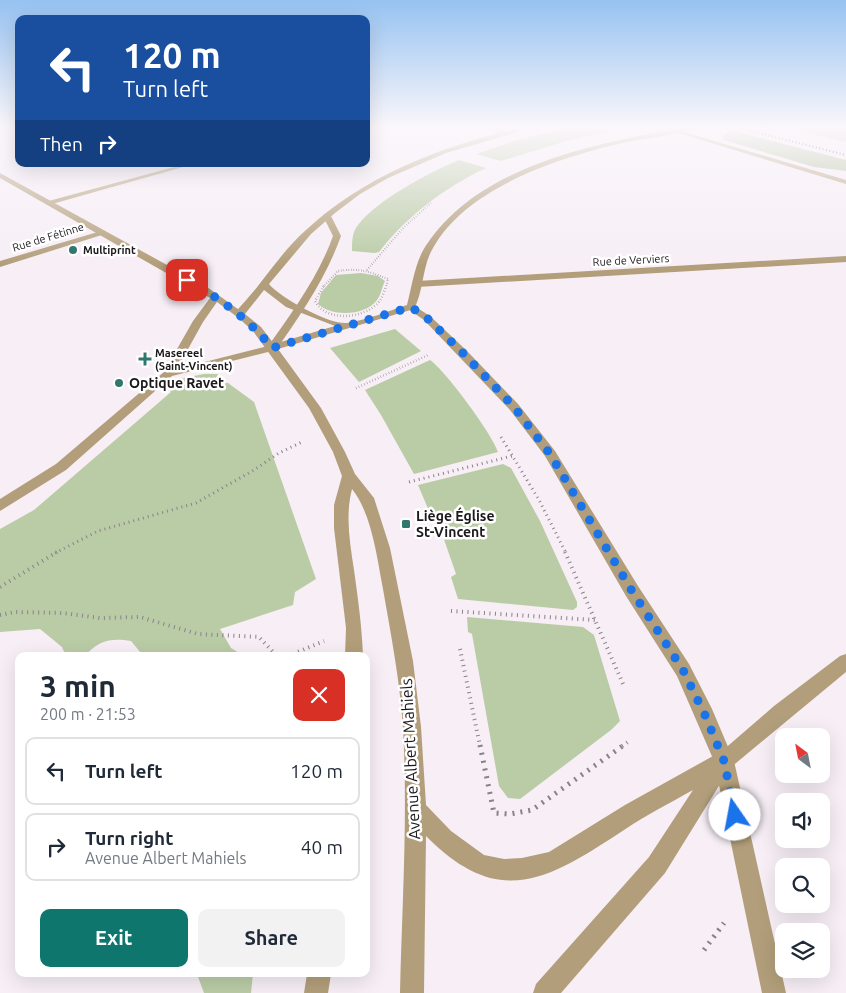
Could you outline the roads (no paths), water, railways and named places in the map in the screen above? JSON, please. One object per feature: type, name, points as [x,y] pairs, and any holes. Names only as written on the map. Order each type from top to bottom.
[{"type":"street","points":[[49,202],[160,172]]},
{"type":"street","points":[[239,314],[265,285],[294,247],[327,216],[354,196],[396,172]]},
{"type":"street","points":[[411,307],[429,247],[452,221],[477,200],[494,188],[525,172]]},
{"type":"street","points":[[813,172],[846,182]]},
{"type":"street","name":"Rue de Fétinne","points":[[0,175],[216,297],[239,314]]},
{"type":"street","points":[[272,348],[299,309],[332,253],[337,236],[327,216]]},
{"type":"street","name":"Rue de Fétinne","points":[[0,264],[104,233]]},
{"type":"street","name":"Rue de Verviers","points":[[417,284],[846,259]]},
{"type":"street","points":[[265,285],[274,296],[299,309],[319,319],[346,326]]},
{"type":"street","points":[[0,506],[61,466],[168,374],[198,321],[216,297]]},
{"type":"street","points":[[168,374],[272,348],[411,307]]},
{"type":"street","points":[[411,307],[427,318],[468,358],[514,407],[550,454],[632,591],[683,670],[705,715],[724,761],[774,993]]},
{"type":"street","name":"Avenue Albert Mahiels","points":[[239,314],[257,329],[272,348],[327,429],[349,476],[367,498],[383,548],[404,661],[412,727],[416,809],[412,993]]},
{"type":"street","points":[[349,476],[341,505],[341,528],[354,628],[354,652]]},
{"type":"street","points":[[416,809],[438,835],[464,854],[482,864],[503,870],[534,868],[568,855],[620,819],[724,761],[792,703],[846,662]]},
{"type":"street","points":[[545,993],[657,865],[724,761]]},
{"type":"street","points":[[316,993],[319,977]]},
{"type":"place","name":"Multiprint","points":[[73,250]]},
{"type":"place","name":"Masereel (Saint-Vincent)","points":[[145,359]]},
{"type":"place","name":"Optique Ravet","points":[[119,383]]},
{"type":"place","name":"Liège Église St-Vincent","points":[[406,524]]}]
